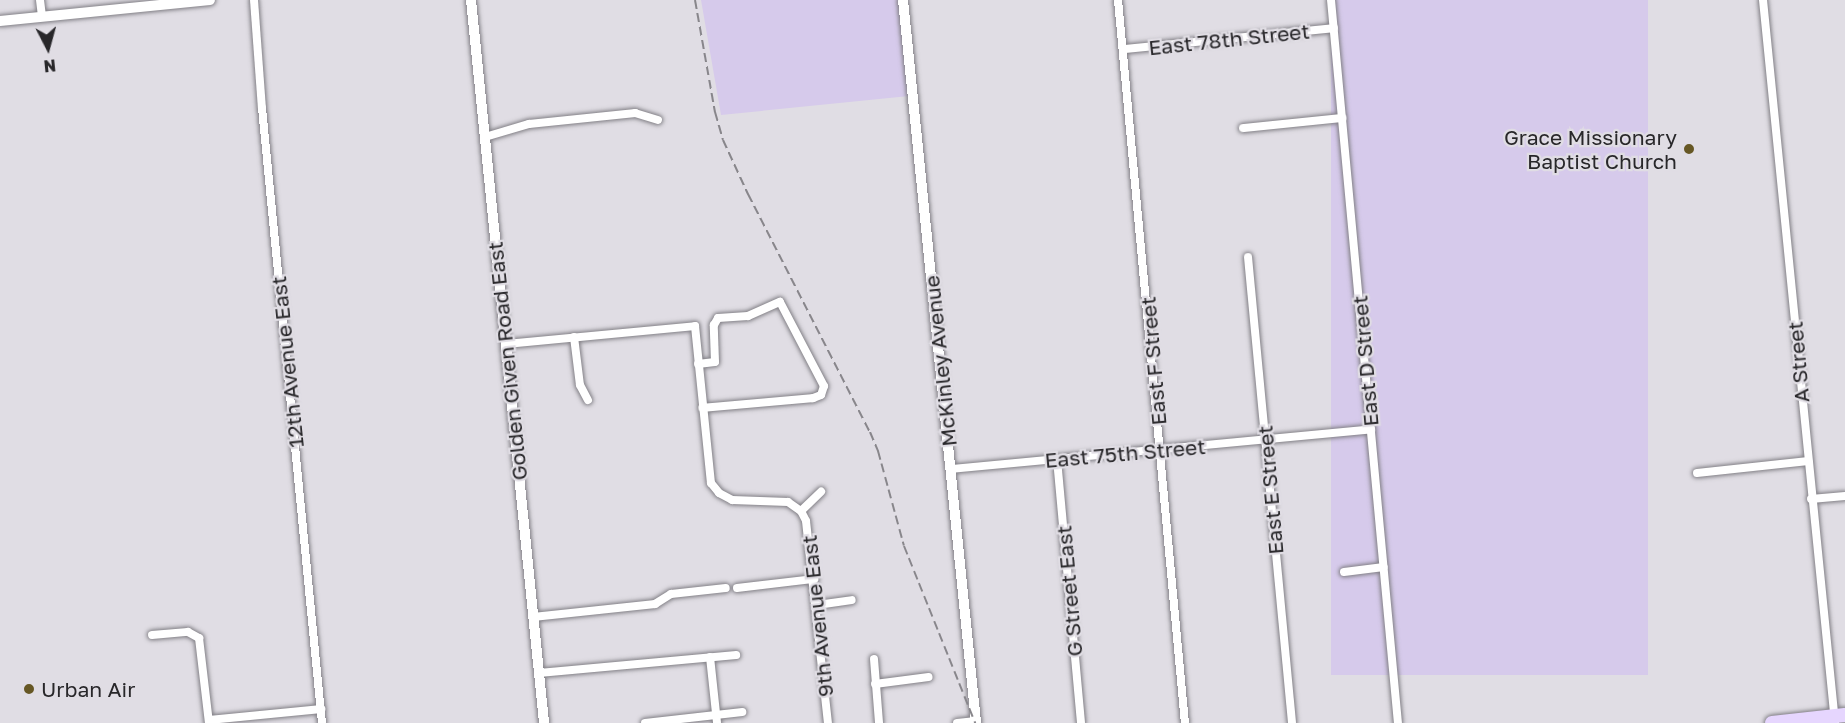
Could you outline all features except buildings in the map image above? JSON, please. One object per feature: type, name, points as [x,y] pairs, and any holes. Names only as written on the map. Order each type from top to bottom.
[{"type":"main road","points":[[1772,723],[1838,718]]},
{"type":"street","points":[[40,0],[42,16]]},
{"type":"street","points":[[0,21],[210,0]]},
{"type":"street","name":"12th Avenue East","points":[[254,0],[262,118],[322,723]]},
{"type":"street","name":"Golden Given Road East","points":[[471,0],[544,723]]},
{"type":"street","name":"McKinley Avenue","points":[[903,0],[976,722]]},
{"type":"street","name":"East F Street","points":[[1118,0],[1162,449],[1185,723]]},
{"type":"street","name":"East D Street","points":[[1331,0],[1398,723]]},
{"type":"street","name":"A Street","points":[[1763,0],[1811,499],[1838,718]]},
{"type":"street","name":"East 78th Street","points":[[1124,49],[1334,28]]},
{"type":"street","points":[[485,137],[530,124],[635,113],[658,120]]},
{"type":"street","points":[[1243,128],[1342,118]]},
{"type":"street","name":"East E Street","points":[[1248,257],[1292,723]]},
{"type":"street","points":[[698,364],[715,362],[714,325],[718,318],[748,316],[780,302],[824,386],[823,392],[806,399],[702,408]]},
{"type":"street","points":[[506,344],[694,326],[711,483],[719,493],[740,502],[780,500],[801,511],[821,492]]},
{"type":"street","points":[[574,337],[580,386],[588,400]]},
{"type":"street","name":"East 75th Street","points":[[951,469],[1371,429]]},
{"type":"street","name":"G Street East","points":[[1057,459],[1081,723]]},
{"type":"street","points":[[1697,473],[1808,461]]},
{"type":"street","points":[[1811,499],[1845,496]]},
{"type":"street","name":"9th Avenue East","points":[[801,511],[809,529],[828,723]]},
{"type":"street","points":[[1344,572],[1384,567]]},
{"type":"street","points":[[737,588],[814,579]]},
{"type":"street","points":[[533,617],[655,604],[671,594],[726,588]]},
{"type":"street","points":[[817,605],[852,600]]},
{"type":"street","points":[[152,635],[188,632],[199,638],[209,721],[321,709]]},
{"type":"street","points":[[538,674],[736,655]]},
{"type":"street","points":[[710,657],[717,719]]},
{"type":"street","points":[[874,659],[879,723]]},
{"type":"street","points":[[876,684],[929,677]]},
{"type":"street","points":[[645,723],[717,719],[742,712]]},
{"type":"street","points":[[957,723],[976,722]]},
{"type":"shaded area","points":[[701,0],[899,0],[909,96],[721,115]]},
{"type":"shaded area","points":[[1331,0],[1648,0],[1648,675],[1331,675]]},
{"type":"railway","points":[[695,0],[715,112],[723,140],[748,194],[870,432],[878,451],[904,546],[975,723]]},
{"type":"place","name":"Grace Missionary Baptist Church","points":[[1689,149]]},
{"type":"place","name":"Urban Air","points":[[29,689]]}]
